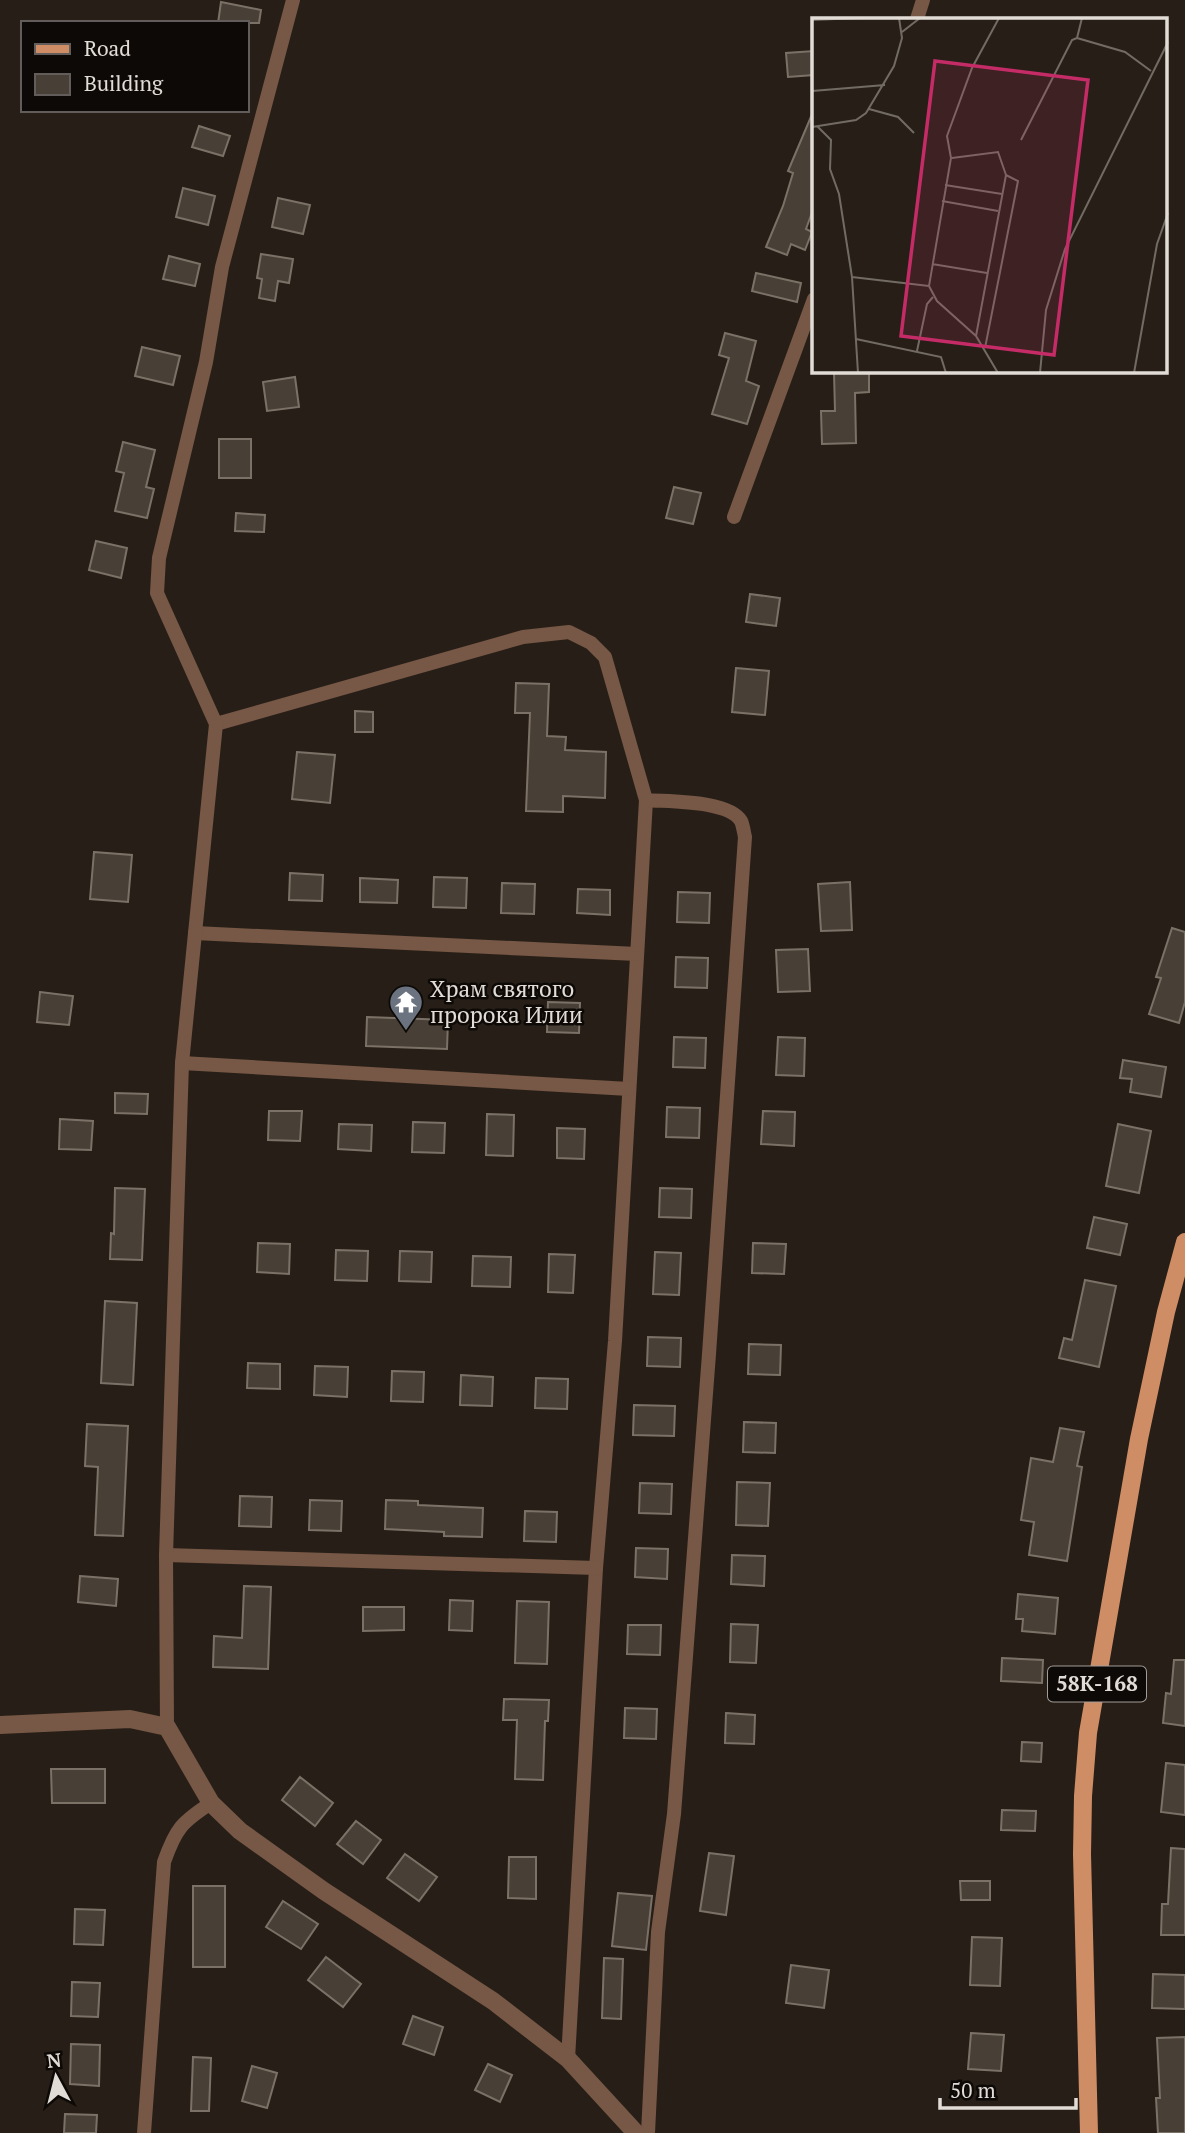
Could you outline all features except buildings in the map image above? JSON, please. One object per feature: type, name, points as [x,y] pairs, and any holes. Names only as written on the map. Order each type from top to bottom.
[{"type":"main road","name":"58К-168","points":[[1088,2133],[1082,1854],[1088,1734],[1139,1439],[1166,1312],[1185,1242]]},
{"type":"street","points":[[293,0],[222,267],[206,362],[159,558],[157,593],[216,724],[182,1063],[166,1555],[167,1727],[211,1803],[250,1838],[324,1891],[493,2001],[568,2059],[636,2133]]},
{"type":"street","points":[[917,18],[923,0]]},
{"type":"street","points":[[734,517],[812,304]]},
{"type":"street","points":[[216,724],[523,637],[569,632],[592,643],[605,657],[646,800],[615,1341],[596,1568],[568,2059]]},
{"type":"street","points":[[646,800],[713,806],[731,811],[741,821],[745,837],[674,1814],[658,1932],[648,2133]]},
{"type":"street","points":[[195,933],[637,954]]},
{"type":"street","points":[[182,1063],[629,1089]]},
{"type":"street","points":[[166,1555],[596,1568]]},
{"type":"street","points":[[0,1725],[130,1719],[167,1727]]},
{"type":"street","points":[[144,2133],[164,1862],[173,1836],[187,1819],[211,1803]]},
{"type":"place","name":"Храм святого пророка Илии","points":[[406,1032]]}]
